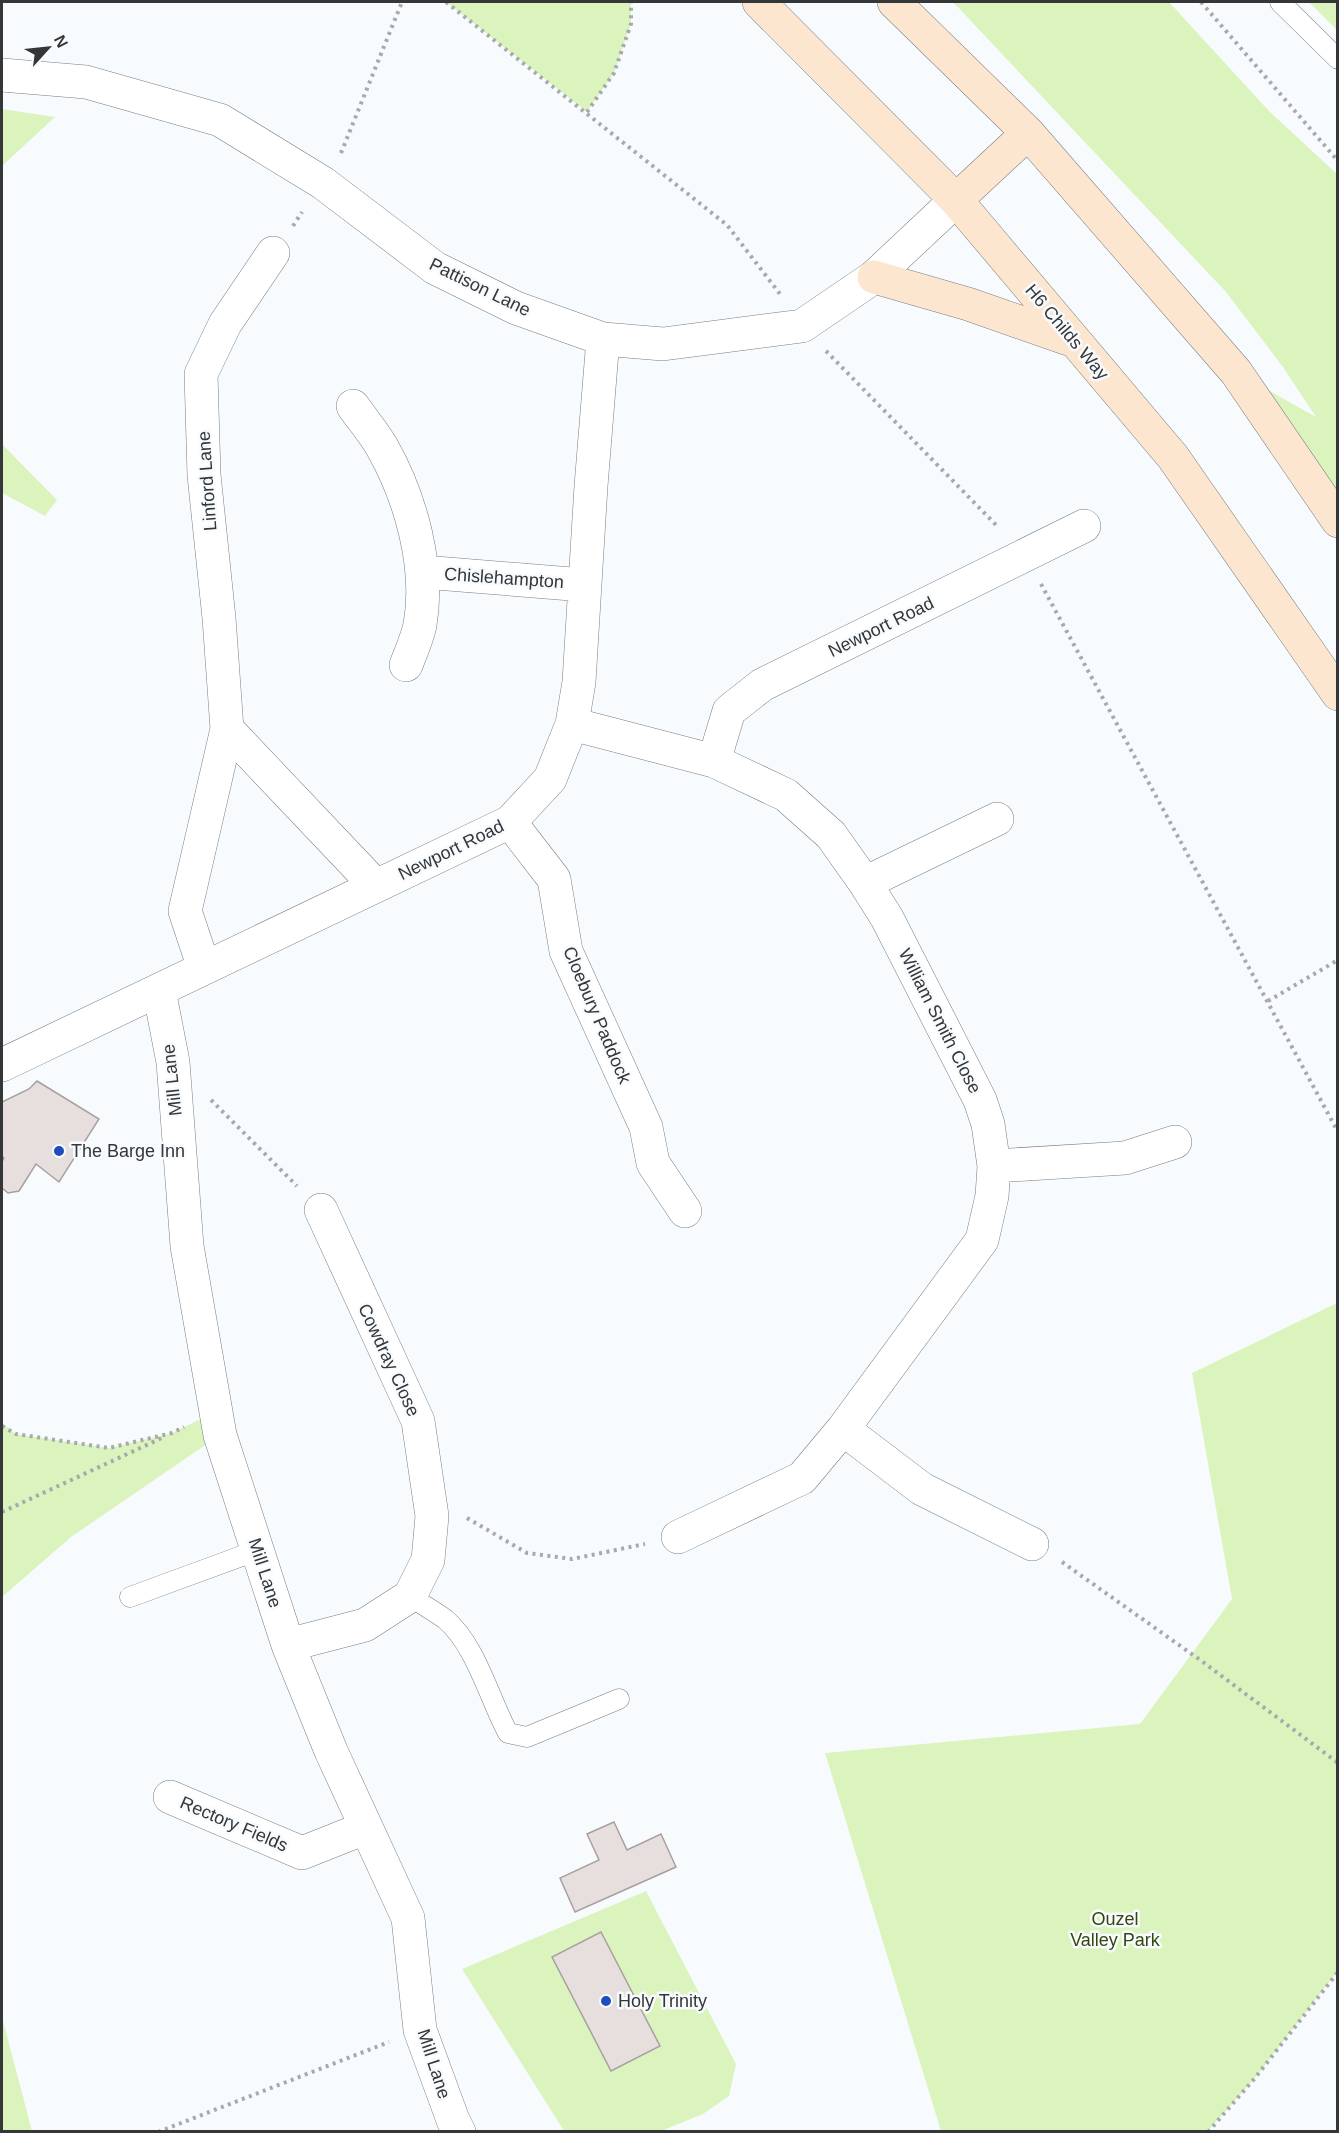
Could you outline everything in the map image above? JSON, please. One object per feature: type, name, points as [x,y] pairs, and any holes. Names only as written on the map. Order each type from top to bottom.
[{"type":"street","name":"H6 Childs Way","points":[[759,2],[956,200],[1173,456],[1338,694]]},
{"type":"street","points":[[894,2],[1028,133],[1236,372],[1338,521]]},
{"type":"street","name":"Pattison Lane","points":[[2,75],[86,82],[219,120],[323,183],[435,268],[516,308],[603,339],[663,344],[802,326],[874,277],[956,200]]},
{"type":"street","points":[[956,200],[1028,133]]},
{"type":"street","name":"Linford Lane","points":[[204,968],[185,911],[226,729],[219,618],[204,475],[201,374],[225,324],[273,253]]},
{"type":"street","points":[[874,277],[968,303],[1076,342]]},
{"type":"street","name":"Newport Road","points":[[2,1065],[510,822],[550,779],[572,724],[579,682],[603,339]]},
{"type":"street","name":"Chislehampton","points":[[353,406],[382,447],[401,489],[415,530],[423,572],[420,626],[406,665]]},
{"type":"street","name":"Newport Road","points":[[714,761],[729,711],[762,685],[1084,526]]},
{"type":"street","name":"Chislehampton","points":[[423,572],[584,585]]},
{"type":"street","name":"William Smith Close","points":[[572,724],[714,761],[786,795],[831,835],[866,883],[887,918],[980,1100],[988,1124],[994,1166],[992,1197],[982,1240],[843,1429],[802,1478],[678,1537]]},
{"type":"street","points":[[226,729],[376,886]]},
{"type":"street","points":[[866,883],[997,819]]},
{"type":"street","name":"Cloebury Paddock","points":[[510,822],[554,879],[566,951],[646,1127],[653,1162],[685,1211]]},
{"type":"street","name":"Mill Lane","points":[[159,990],[172,1062],[187,1246],[215,1412],[288,1645],[331,1751],[408,1918],[420,2030],[459,2132]]},
{"type":"street","points":[[994,1166],[1125,1158],[1175,1142]]},
{"type":"street","name":"Cowdray Close","points":[[321,1210],[418,1421],[432,1516],[428,1560],[410,1596]]},
{"type":"street","points":[[843,1429],[922,1489],[1032,1544]]},
{"type":"street","points":[[288,1645],[365,1625],[410,1596]]},
{"type":"street","name":"Rectory Fields","points":[[170,1797],[302,1853],[365,1828]]},
{"type":"lane","points":[[1280,2],[1338,59]]},
{"type":"lane","points":[[130,1597],[258,1550]]},
{"type":"lane","points":[[410,1596],[446,1620],[469,1648],[496,1712],[508,1733],[527,1737],[619,1699]]},
{"type":"path","points":[[273,253],[339,157],[402,2]]},
{"type":"path","points":[[446,2],[587,112],[614,73],[632,24],[630,2]]},
{"type":"path","points":[[1200,2],[1338,161]]},
{"type":"path","points":[[1268,1001],[1338,960]]},
{"type":"path","points":[[172,1062],[321,1210]]},
{"type":"path","points":[[2,1512],[215,1412]]},
{"type":"path","points":[[2,1426],[16,1434],[110,1448],[172,1433]]},
{"type":"path","points":[[432,1516],[461,1515],[527,1553],[572,1559],[678,1537]]},
{"type":"path","points":[[1032,1544],[1068,1565],[1338,1763]]},
{"type":"path","points":[[1208,2132],[1255,2078],[1338,1972]]},
{"type":"path","points":[[158,2132],[420,2030]]},
{"type":"green space","points":[[446,2],[631,2],[631,24],[614,73],[587,112]]},
{"type":"green space","points":[[953,2],[1169,2],[1269,111],[1337,174],[1337,521],[1236,372],[1316,417],[1283,367],[1226,292]]},
{"type":"green space","points":[[1309,2],[1337,2],[1337,30]]},
{"type":"green space","points":[[2,109],[55,117],[2,166]]},
{"type":"green space","points":[[2,444],[57,500],[45,516],[2,493]]},
{"type":"green space","name":"Ouzel Valley Park","points":[[1337,1303],[1337,1972],[1255,2078],[1208,2131],[941,2131],[825,1753],[1140,1724],[1232,1599],[1192,1373]]},
{"type":"green space","points":[[215,1412],[220,1435],[71,1537],[2,1597],[2,1423],[16,1434],[109,1448],[172,1433]]},
{"type":"green space","points":[[646,1891],[736,2064],[729,2096],[703,2114],[661,2131],[564,2131],[462,1969]]},
{"type":"green space","points":[[2,2017],[32,2131],[2,2131]]},
{"type":"building","points":[[37,1081],[99,1119],[59,1182],[36,1164],[19,1191],[8,1193],[2,1188],[4,1158],[2,1156],[2,1102],[29,1089]]},
{"type":"building","points":[[614,1822],[627,1850],[661,1834],[676,1867],[575,1912],[560,1878],[599,1860],[587,1834]]},
{"type":"building","name":"Holy Trinity","points":[[601,1932],[660,2046],[611,2071],[552,1957]]},
{"type":"place","name":"The Barge Inn","points":[[59,1151]]},
{"type":"place","name":"Holy Trinity","points":[[606,2001]]}]
